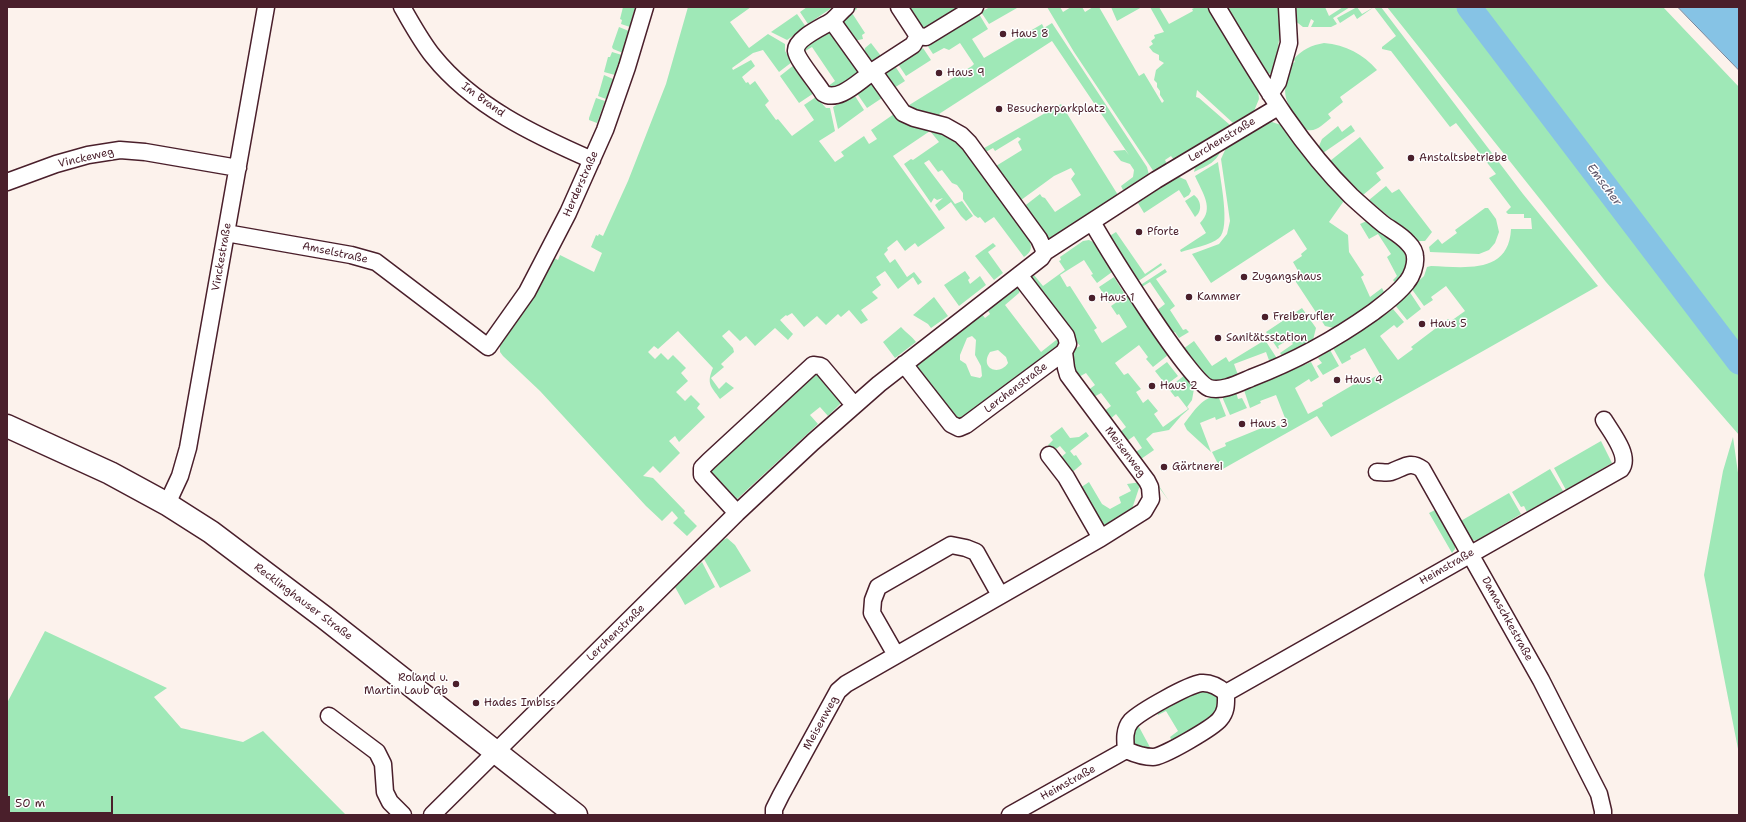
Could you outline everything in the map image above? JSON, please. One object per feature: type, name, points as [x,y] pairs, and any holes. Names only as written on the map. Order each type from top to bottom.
[{"type":"main road","name":"Recklinghauser Straße","points":[[7,426],[110,473],[167,504],[211,532],[576,815]]},
{"type":"street","name":"Vinckestraße","points":[[167,504],[180,476],[188,448],[266,7]]},
{"type":"street","name":"Im Brand","points":[[402,7],[425,45],[457,81],[489,105],[523,127],[592,160]]},
{"type":"street","name":"Herderstraße","points":[[488,347],[527,292],[536,276],[553,244],[592,160],[616,100],[645,7]]},
{"type":"street","points":[[846,7],[836,15],[832,21],[800,42],[796,48],[800,59],[823,93],[829,96],[836,95],[914,46],[918,36]]},
{"type":"street","points":[[899,7],[918,36],[926,37],[975,7]]},
{"type":"street","points":[[1092,222],[1133,289],[1199,381],[1210,388],[1227,387],[1265,373],[1318,347],[1344,332],[1389,300],[1406,283],[1412,274],[1415,264],[1414,253],[1408,243],[1349,194],[1320,162],[1274,100],[1217,7]]},
{"type":"street","points":[[1274,100],[1289,43],[1287,7]]},
{"type":"street","points":[[832,21],[875,70],[903,113],[914,118],[945,126],[960,135],[969,143],[1039,239],[1045,252]]},
{"type":"street","name":"Lerchenstraße","points":[[432,815],[737,513],[854,405],[904,364],[1041,258],[1045,252],[1156,180],[1274,100]]},
{"type":"street","name":"Vinckeweg","points":[[7,182],[75,158],[120,150],[145,152],[238,168]]},
{"type":"street","name":"Amselstraße","points":[[226,233],[351,255],[376,262],[488,347]]},
{"type":"street","points":[[1019,275],[1068,339],[1067,348],[1064,352]]},
{"type":"street","name":"Lerchenstraße","points":[[904,364],[951,424],[959,428],[966,425],[1064,352]]},
{"type":"street","name":"Meisenweg","points":[[774,815],[774,809],[781,795],[838,691],[846,684],[1101,538],[1144,511],[1151,499],[1150,487],[1068,374],[1064,352]]},
{"type":"street","points":[[737,513],[703,477],[701,472],[703,466],[720,450],[813,365],[820,366],[854,405]]},
{"type":"street","name":"Heimstraße","points":[[1226,693],[1620,469],[1624,462],[1623,455],[1604,420]]},
{"type":"street","points":[[1049,455],[1066,477],[1101,538]]},
{"type":"street","name":"Damaschkestraße","points":[[1378,472],[1389,473],[1409,465],[1417,465],[1422,469],[1541,680],[1599,794],[1604,811],[1603,815]]},
{"type":"street","points":[[896,655],[872,613],[873,600],[878,586],[951,545],[976,552],[1000,595]]},
{"type":"street","points":[[1202,683],[1215,685],[1226,693],[1226,709],[1220,720],[1175,749],[1155,757],[1142,756],[1126,750],[1125,734],[1130,721],[1176,693],[1202,683]]},
{"type":"street","points":[[329,716],[377,752],[383,764],[385,792],[390,802],[403,815]]},
{"type":"street","name":"Heimstraße","points":[[1010,815],[1126,750]]},
{"type":"green space","points":[[623,7],[635,7],[630,27],[621,24],[622,20],[620,19]]},
{"type":"green space","points":[[688,7],[751,7],[730,22],[749,48],[768,34],[785,44],[785,51],[792,62],[779,72],[763,50],[753,53],[732,68],[733,70],[751,60],[755,66],[742,77],[746,83],[748,82],[750,85],[755,81],[769,101],[765,105],[776,120],[778,119],[792,136],[814,120],[804,105],[816,97],[826,108],[830,108],[835,131],[819,141],[835,162],[844,156],[841,152],[864,136],[869,144],[877,139],[871,130],[894,114],[939,132],[963,148],[1030,241],[1031,246],[1030,252],[1024,257],[994,217],[985,223],[980,217],[978,218],[974,215],[963,199],[963,193],[957,185],[952,183],[942,170],[938,172],[929,160],[924,163],[955,204],[962,201],[973,216],[966,221],[951,202],[939,211],[935,205],[943,198],[937,200],[934,198],[931,203],[904,164],[911,159],[913,160],[939,142],[930,131],[893,156],[945,228],[918,247],[915,243],[905,251],[897,240],[887,248],[888,250],[884,254],[890,263],[895,259],[907,277],[914,272],[922,282],[918,285],[913,277],[898,289],[885,271],[876,277],[881,285],[872,292],[878,298],[861,310],[868,320],[861,324],[849,310],[841,317],[838,314],[826,325],[817,316],[804,327],[792,313],[787,316],[786,315],[780,320],[793,334],[788,340],[775,328],[755,346],[746,336],[740,341],[729,330],[722,336],[733,348],[734,352],[721,364],[724,367],[711,378],[719,389],[726,382],[734,388],[720,399],[710,385],[710,378],[713,368],[678,331],[658,349],[654,346],[648,352],[655,359],[661,353],[668,360],[673,355],[686,368],[681,373],[688,381],[676,392],[685,401],[691,395],[700,404],[697,408],[705,417],[679,442],[675,436],[669,441],[680,453],[660,473],[653,466],[643,476],[653,478],[685,511],[684,513],[697,526],[687,536],[673,523],[678,518],[672,511],[662,521],[646,506],[540,391],[503,356],[500,352],[500,346],[528,304],[554,258],[558,260],[560,255],[594,272],[602,253],[591,247],[596,235],[598,236],[599,234],[603,236],[628,181],[666,84]]},
{"type":"green space","points":[[807,7],[833,7],[808,24],[800,12]]},
{"type":"green space","points":[[856,7],[857,9],[852,13],[865,33],[862,35],[863,39],[854,41],[839,21],[845,13]]},
{"type":"green space","points":[[906,7],[964,7],[925,29],[920,27]]},
{"type":"green space","points":[[990,7],[1017,8],[989,24],[981,12]]},
{"type":"green space","points":[[1047,7],[1060,7],[1063,12],[1071,7],[1082,7],[1085,12],[1093,7],[1099,7],[1139,76],[1144,73],[1162,103],[1164,101],[1160,95],[1157,83],[1154,80],[1156,70],[1164,63],[1159,60],[1159,55],[1153,52],[1149,47],[1153,44],[1151,41],[1155,38],[1154,35],[1164,32],[1150,7],[1159,7],[1169,24],[1193,11],[1192,9],[1196,7],[1209,7],[1234,49],[1234,52],[1258,89],[1259,99],[1254,111],[1233,123],[1197,90],[1196,97],[1230,125],[1174,160],[1171,156],[1165,160],[1167,164],[1154,172],[1074,52]]},
{"type":"green space","points":[[1111,7],[1142,7],[1117,21]]},
{"type":"green space","points":[[1225,7],[1280,7],[1279,40],[1272,74],[1266,73]]},
{"type":"green space","points":[[1294,7],[1325,7],[1329,16],[1343,7],[1350,7],[1333,18],[1337,24],[1331,27],[1311,27],[1314,21],[1311,19],[1308,27],[1303,27],[1294,20]]},
{"type":"green space","points":[[1357,7],[1362,14],[1374,7],[1357,19],[1354,14],[1340,23],[1337,18]]},
{"type":"green space","points":[[1374,7],[1381,7],[1523,194],[1598,286],[1331,437],[1317,416],[1221,470],[1212,452],[1226,446],[1225,443],[1269,425],[1271,428],[1287,423],[1276,395],[1260,401],[1261,403],[1250,408],[1244,390],[1311,362],[1319,377],[1311,382],[1309,379],[1295,388],[1308,414],[1323,406],[1322,403],[1363,379],[1365,382],[1380,374],[1365,348],[1350,356],[1351,359],[1342,364],[1333,348],[1393,309],[1404,322],[1397,328],[1394,325],[1380,336],[1398,360],[1413,349],[1411,347],[1448,319],[1451,321],[1465,311],[1446,286],[1431,297],[1433,300],[1424,306],[1411,288],[1424,276],[1427,267],[1470,267],[1482,265],[1493,261],[1502,254],[1508,244],[1511,229],[1532,229],[1531,218],[1524,218],[1524,214],[1508,214],[1506,212],[1511,207],[1489,178],[1496,174],[1456,123],[1450,127],[1391,51],[1382,49],[1382,47],[1396,36]]},
{"type":"green space","points":[[1387,7],[1663,7],[1739,87],[1739,435],[1606,282]]},
{"type":"green space","points":[[797,14],[806,27],[787,40],[771,32]]},
{"type":"green space","points":[[979,14],[988,29],[972,39],[984,58],[1042,24],[1044,28],[1052,23],[1147,167],[1149,175],[1124,192],[1121,186],[1133,177],[1134,170],[1130,164],[1121,161],[1113,151],[1125,150],[1129,155],[1052,41],[939,114],[947,120],[943,122],[906,110],[882,75],[895,66],[905,81],[894,88],[906,107],[972,66],[974,64],[960,43],[949,50],[944,48],[933,54],[927,45]]},
{"type":"green space","points":[[619,27],[629,31],[623,53],[613,49],[612,47]]},
{"type":"green space","points":[[828,29],[859,71],[857,75],[836,89],[827,87],[835,81],[812,47],[802,53],[802,49]]},
{"type":"green space","points":[[871,43],[881,56],[875,62],[868,60],[864,54],[865,48]]},
{"type":"green space","points":[[1324,43],[1340,46],[1354,51],[1366,59],[1377,70],[1340,97],[1343,102],[1328,114],[1331,118],[1319,128],[1309,130],[1305,129],[1289,105],[1285,91],[1286,84],[1292,62],[1294,63],[1295,61],[1293,60],[1296,56],[1307,48]]},
{"type":"green space","points":[[923,48],[931,60],[906,76],[898,64]]},
{"type":"green space","points":[[612,52],[622,55],[615,75],[604,72],[608,57],[610,57]]},
{"type":"green space","points":[[794,65],[814,93],[799,103],[780,76]]},
{"type":"green space","points":[[604,75],[613,79],[606,99],[598,96]]},
{"type":"green space","points":[[871,81],[890,104],[889,108],[882,98],[867,108],[856,92]]},
{"type":"green space","points":[[855,96],[864,110],[838,129],[833,107],[850,97],[851,99]]},
{"type":"green space","points":[[596,98],[605,101],[597,123],[589,120]]},
{"type":"green space","points":[[1061,104],[1118,195],[1049,240],[1022,208],[1040,194],[1045,198],[1055,212],[1081,195],[1071,179],[1075,174],[1071,168],[1054,176],[1017,203],[996,166],[1022,150],[1018,142],[1021,139],[1018,137],[995,151],[993,148],[982,154],[979,151]]},
{"type":"green space","points":[[1272,122],[1285,128],[1346,198],[1329,222],[1348,235],[1349,252],[1364,275],[1361,277],[1370,297],[1382,288],[1385,294],[1338,329],[1325,326],[1296,282],[1296,280],[1301,276],[1293,262],[1302,256],[1301,254],[1307,249],[1294,229],[1211,283],[1192,254],[1219,244],[1227,234],[1230,221],[1221,159],[1226,148],[1263,124]]},
{"type":"green space","points":[[1351,125],[1355,131],[1323,153],[1319,146],[1322,139],[1338,126],[1342,132]]},
{"type":"green space","points":[[1360,137],[1384,168],[1376,173],[1381,180],[1363,195],[1353,187],[1330,161]]},
{"type":"green space","points":[[1222,147],[1215,160],[1194,172],[1196,164]]},
{"type":"green space","points":[[1218,162],[1224,202],[1224,224],[1222,233],[1219,238],[1211,243],[1181,252],[1180,250],[1206,233],[1200,223],[1207,212],[1206,200],[1195,176]]},
{"type":"green space","points":[[1177,176],[1186,180],[1191,191],[1189,195],[1184,198],[1179,190],[1144,213],[1138,203],[1160,188],[1161,185]]},
{"type":"green space","points":[[1386,186],[1392,193],[1399,189],[1432,232],[1425,241],[1418,241],[1369,200]]},
{"type":"green space","points":[[1194,195],[1200,203],[1198,215],[1195,217],[1185,201]]},
{"type":"green space","points":[[1485,208],[1488,208],[1496,219],[1499,232],[1495,243],[1489,250],[1479,254],[1430,252],[1429,247],[1438,239],[1442,244],[1457,233],[1455,230]]},
{"type":"green space","points":[[1369,220],[1402,247],[1406,258],[1406,267],[1396,284],[1393,280],[1397,276],[1387,257],[1391,254],[1378,234],[1369,239],[1360,224]]},
{"type":"green space","points":[[1116,232],[1145,274],[1161,263],[1162,265],[1137,282],[1108,237]]},
{"type":"green space","points":[[1089,240],[1095,243],[1112,272],[1097,283],[1091,275],[1093,274],[1084,260],[1060,275],[1067,287],[1070,286],[1097,328],[1094,330],[1102,343],[1127,327],[1119,314],[1117,315],[1111,306],[1127,295],[1168,355],[1153,367],[1146,359],[1148,357],[1139,345],[1115,363],[1124,375],[1128,373],[1141,389],[1136,392],[1143,403],[1148,399],[1158,411],[1154,414],[1163,427],[1188,409],[1178,396],[1175,397],[1168,388],[1185,375],[1194,389],[1192,400],[1187,407],[1189,409],[1169,430],[1153,433],[1146,439],[1154,450],[1141,459],[1169,501],[1134,453],[1142,448],[1134,436],[1127,441],[1119,433],[1126,427],[1116,414],[1109,420],[1103,412],[1111,406],[1101,393],[1092,398],[1087,391],[1095,385],[1086,373],[1077,378],[1074,374],[1072,350],[1080,346],[1031,283],[1030,278],[1034,275],[1043,286],[1065,270],[1059,261],[1061,260],[1060,257],[1083,241]]},
{"type":"green space","points":[[993,243],[996,246],[988,252],[1003,273],[994,280],[975,256]]},
{"type":"green space","points":[[1165,269],[1167,272],[1156,279],[1175,306],[1170,310],[1183,330],[1186,329],[1189,332],[1179,338],[1175,332],[1171,334],[1156,311],[1165,304],[1150,282],[1140,288],[1139,286]]},
{"type":"green space","points":[[965,271],[970,278],[968,280],[970,284],[980,276],[986,285],[959,306],[944,285]]},
{"type":"green space","points":[[1114,277],[1124,293],[1109,303],[1099,287]]},
{"type":"green space","points":[[1021,285],[1019,293],[1005,305],[1041,352],[1060,337],[1060,346],[959,421],[916,367],[981,313],[985,318],[990,314],[987,309]],"holes":[[[972,336],[976,340],[975,355],[981,366],[982,376],[980,378],[971,376],[966,364],[960,360],[960,355],[967,338]],[[998,350],[1006,357],[1008,363],[1004,367],[995,370],[988,366],[987,358],[990,352]]]},
{"type":"green space","points":[[1409,291],[1421,309],[1407,320],[1395,305]]},
{"type":"green space","points":[[934,297],[948,316],[931,328],[928,324],[913,315]]},
{"type":"green space","points":[[1302,308],[1316,328],[1312,344],[1283,357],[1280,353],[1293,344],[1289,339],[1278,346],[1278,349],[1266,332]]},
{"type":"green space","points":[[901,327],[916,342],[895,358],[883,342]]},
{"type":"green space","points":[[1265,340],[1278,360],[1270,363],[1266,352],[1234,364],[1238,375],[1218,381],[1211,380],[1205,376],[1183,349],[1194,341],[1212,366],[1226,357],[1229,362]]},
{"type":"green space","points":[[1330,350],[1339,366],[1323,375],[1317,366],[1322,363],[1318,358]]},
{"type":"green space","points":[[1167,362],[1178,376],[1166,385],[1155,371]]},
{"type":"green space","points":[[815,371],[843,401],[828,416],[820,407],[810,415],[818,424],[736,500],[708,474],[708,466]]},
{"type":"green space","points":[[1236,392],[1238,399],[1242,398],[1247,408],[1230,415],[1223,399],[1223,395]]},
{"type":"green space","points":[[1216,396],[1219,398],[1226,416],[1216,420],[1215,417],[1200,423],[1211,452],[1187,430],[1184,424],[1201,403],[1211,397]]},
{"type":"green space","points":[[1062,427],[1070,438],[1079,437],[1086,432],[1089,436],[1070,451],[1074,456],[1076,455],[1082,464],[1070,474],[1059,459],[1066,453],[1060,446],[1053,451],[1048,445],[1053,440],[1050,436]]},
{"type":"green space","points":[[1733,437],[1739,480],[1739,754],[1704,575],[1723,471]]},
{"type":"green space","points":[[1601,441],[1612,463],[1566,490],[1554,468]]},
{"type":"green space","points":[[1550,469],[1563,491],[1527,512],[1524,506],[1521,507],[1512,492]]},
{"type":"green space","points":[[1089,482],[1102,504],[1110,509],[1121,503],[1119,497],[1131,491],[1127,484],[1141,482],[1131,512],[1104,525],[1080,488]]},
{"type":"green space","points":[[1509,493],[1521,514],[1478,540],[1471,541],[1459,522]]},
{"type":"green space","points":[[1435,510],[1455,546],[1452,553],[1429,513]]},
{"type":"green space","points":[[727,538],[735,545],[751,571],[720,588],[704,559],[723,540]]},
{"type":"green space","points":[[702,562],[715,587],[685,605],[675,587]]},
{"type":"green space","points":[[45,631],[167,688],[154,697],[181,728],[243,742],[263,731],[346,815],[7,815],[7,703]]},
{"type":"green space","points":[[1197,688],[1211,690],[1218,698],[1218,713],[1173,743],[1170,737],[1178,731],[1166,711],[1158,715],[1156,711]]},
{"type":"green space","points":[[1145,717],[1147,720],[1138,725],[1152,751],[1139,749],[1135,744],[1132,733],[1133,727],[1138,721]]},
{"type":"green space","points":[[1160,746],[1161,748],[1153,751],[1152,751]]},
{"type":"water","points":[[1678,7],[1739,7],[1739,70]]},
{"type":"waterway","name":"Emscher","points":[[1469,7],[1739,362]]},
{"type":"place","name":"Haus 8","points":[[1003,34]]},
{"type":"place","name":"Haus 9","points":[[939,73]]},
{"type":"place","name":"Besucherparkplatz","points":[[999,109]]},
{"type":"place","name":"Anstaltsbetriebe","points":[[1411,158]]},
{"type":"place","name":"Pforte","points":[[1139,232]]},
{"type":"place","name":"Zugangshaus","points":[[1244,277]]},
{"type":"place","name":"Kammer","points":[[1189,297]]},
{"type":"place","name":"Haus 1","points":[[1092,298]]},
{"type":"place","name":"Freiberufler","points":[[1265,317]]},
{"type":"place","name":"Haus 5","points":[[1422,324]]},
{"type":"place","name":"Sanitätsstation","points":[[1218,338]]},
{"type":"place","name":"Haus 4","points":[[1337,380]]},
{"type":"place","name":"Haus 2","points":[[1152,386]]},
{"type":"place","name":"Haus 3","points":[[1242,424]]},
{"type":"place","name":"Gärtnerei","points":[[1164,467]]},
{"type":"place","name":"Roland u. Martin Laub Gb","points":[[456,684]]},
{"type":"place","name":"Hades Imbiss","points":[[476,703]]}]
